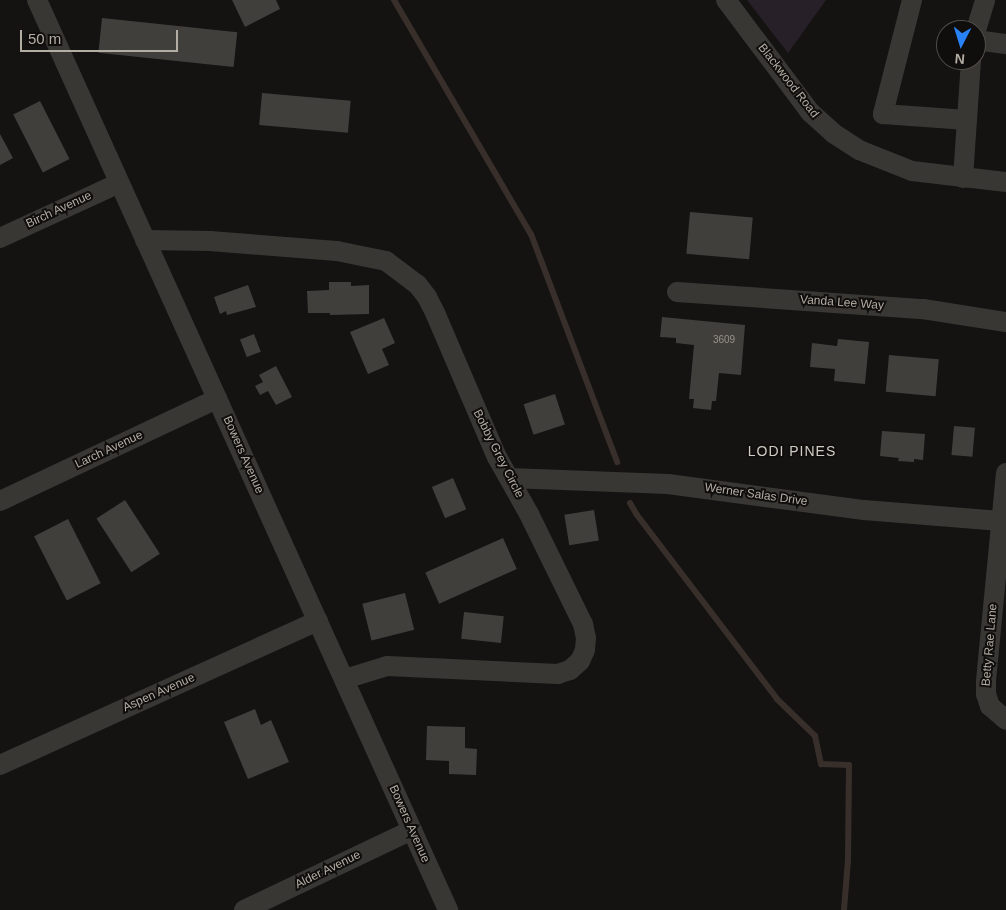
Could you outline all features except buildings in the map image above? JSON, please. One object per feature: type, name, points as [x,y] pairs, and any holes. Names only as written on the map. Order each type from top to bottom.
[{"type":"street","name":"Bowers Avenue","points":[[37,0],[448,910]]},
{"type":"street","name":"Blackwood Road","points":[[726,0],[810,112],[833,133],[858,150],[912,171],[1006,182]]},
{"type":"street","points":[[912,0],[883,114],[967,120]]},
{"type":"street","points":[[979,20],[985,0]]},
{"type":"street","points":[[986,41],[1006,44]]},
{"type":"street","points":[[963,178],[970,70]]},
{"type":"street","name":"Birch Avenue","points":[[0,238],[119,183]]},
{"type":"street","name":"Bobby Grey Circle","points":[[146,240],[201,240],[328,250],[370,256],[386,261],[401,270],[417,284],[427,297],[472,402],[583,624],[586,638],[585,650],[580,661],[570,670],[558,674],[387,666],[345,679]]},
{"type":"street","name":"Vanda Lee Way","points":[[677,292],[923,308],[1006,322]]},
{"type":"street","name":"Larch Avenue","points":[[0,501],[218,399]]},
{"type":"street","name":"Betty Rae Lane","points":[[1006,473],[986,694],[990,706],[1006,720]]},
{"type":"street","name":"Werner Salas Drive","points":[[509,478],[668,484],[864,510],[1001,521]]},
{"type":"street","name":"Aspen Avenue","points":[[0,765],[318,621]]},
{"type":"street","name":"Alder Avenue","points":[[244,910],[412,830]]},
{"type":"shaded area","points":[[747,0],[826,0],[788,53]]},
{"type":"waterway","points":[[394,0],[531,234],[617,462]]},
{"type":"waterway","points":[[630,503],[637,515],[777,699],[815,736],[821,764],[849,765],[848,860],[844,910]]},
{"type":"district","name":"LODI PINES","points":[[792,451]]}]
